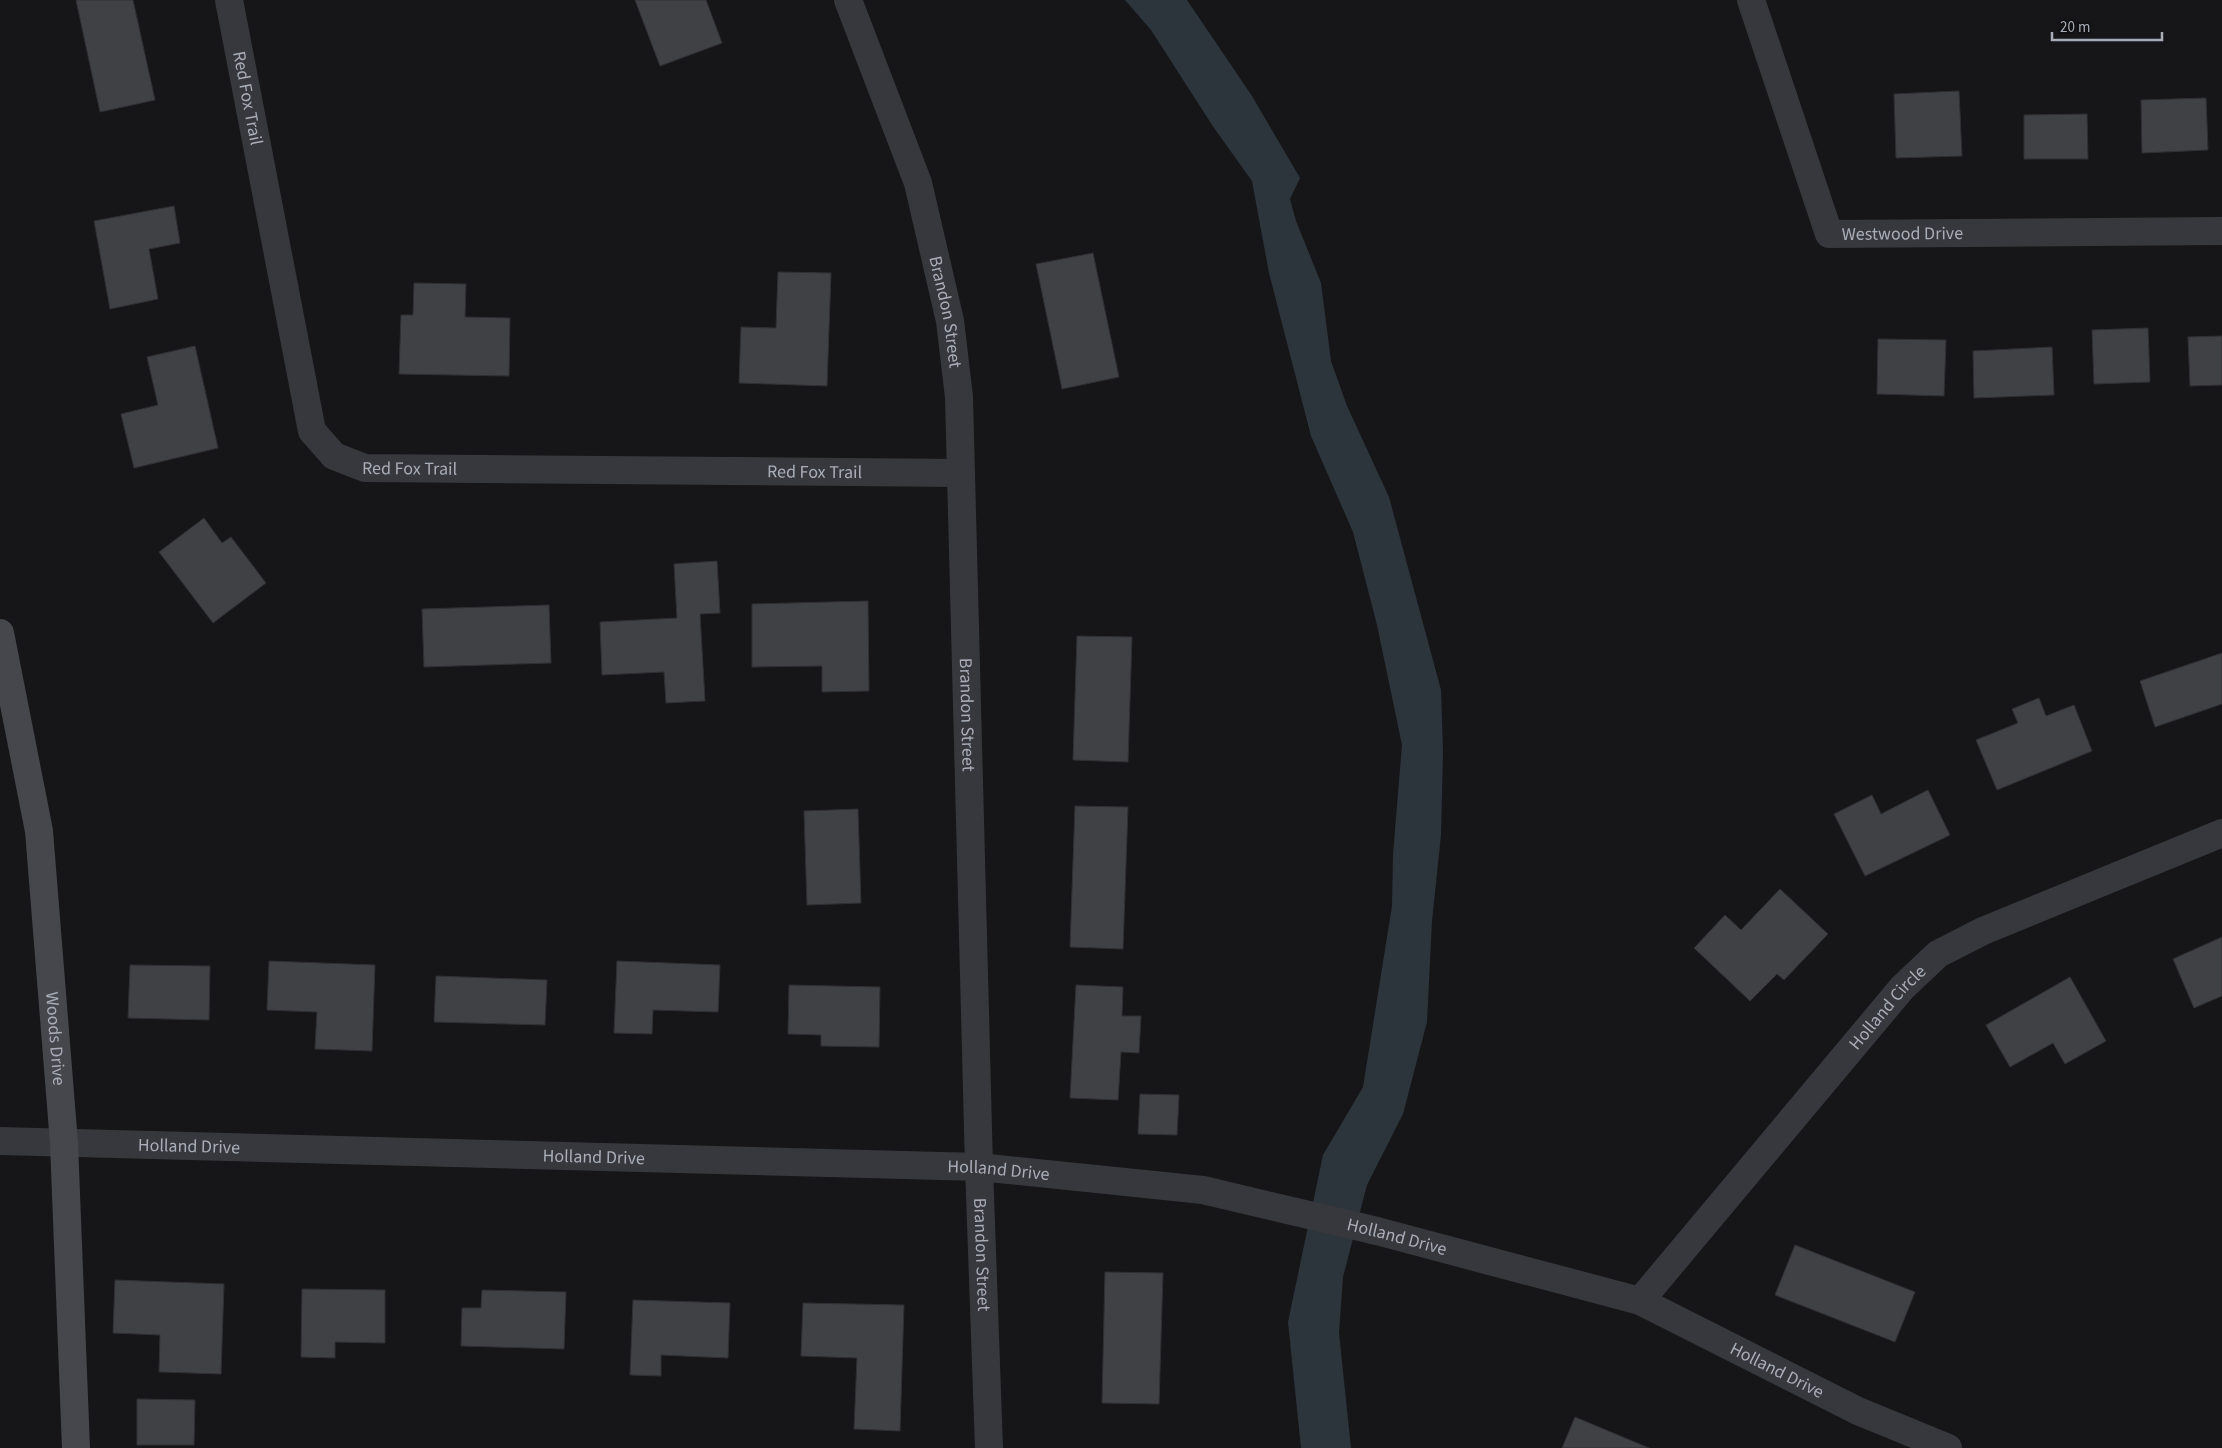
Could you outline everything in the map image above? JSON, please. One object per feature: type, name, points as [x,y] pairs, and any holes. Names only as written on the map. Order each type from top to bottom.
[{"type":"street","name":"Red Fox Trail","points":[[229,0],[312,431],[334,456],[366,468],[961,474]]},
{"type":"street","name":"Brandon Street","points":[[848,0],[918,183],[950,321],[959,397],[979,1167],[989,1448]]},
{"type":"street","name":"Westwood Drive","points":[[1751,0],[1829,234],[2222,231]]},
{"type":"street","name":"Woods Drive","points":[[0,634],[39,831],[64,1144],[76,1448]]},
{"type":"street","name":"Holland Circle","points":[[1640,1301],[1902,988],[1938,954],[1983,932],[2222,833]]},
{"type":"street","name":"Holland Drive","points":[[0,1141],[979,1167],[1203,1190],[1377,1231],[1640,1301],[1858,1411],[1948,1448]]},
{"type":"shaded area","points":[[1125,0],[1187,0],[1252,96],[1300,178],[1290,199],[1296,221],[1321,283],[1331,361],[1347,406],[1389,497],[1441,690],[1443,752],[1441,835],[1432,921],[1427,1022],[1403,1114],[1367,1185],[1343,1277],[1339,1333],[1351,1448],[1301,1448],[1288,1322],[1323,1155],[1363,1087],[1392,906],[1393,854],[1402,745],[1377,625],[1353,532],[1311,436],[1269,273],[1252,181],[1214,128],[1151,30]]},
{"type":"building","points":[[76,0],[133,0],[155,100],[100,112]]},
{"type":"building","points":[[635,0],[706,0],[722,43],[660,66]]},
{"type":"building","points":[[1959,91],[1962,156],[1896,158],[1894,94]]},
{"type":"building","points":[[2206,98],[2208,150],[2142,153],[2141,100]]},
{"type":"building","points":[[2087,114],[2088,159],[2024,159],[2024,115]]},
{"type":"building","points":[[174,206],[180,243],[149,249],[158,299],[110,309],[94,221]]},
{"type":"building","points":[[1093,253],[1119,377],[1062,389],[1036,264]]},
{"type":"building","points":[[778,272],[831,273],[827,386],[739,383],[741,327],[776,328]]},
{"type":"building","points":[[414,283],[466,284],[465,317],[510,318],[509,376],[399,374],[401,315],[413,315]]},
{"type":"building","points":[[2148,328],[2150,382],[2094,384],[2092,330]]},
{"type":"building","points":[[2222,336],[2222,385],[2190,386],[2188,337]]},
{"type":"building","points":[[1878,339],[1946,340],[1944,396],[1877,394]]},
{"type":"building","points":[[195,346],[218,448],[134,468],[121,414],[158,405],[147,357]]},
{"type":"building","points":[[2052,347],[2054,395],[1974,398],[1973,351]]},
{"type":"building","points":[[204,518],[222,543],[231,537],[266,583],[213,623],[159,552]]},
{"type":"building","points":[[717,561],[720,613],[700,614],[705,701],[666,703],[664,672],[602,675],[600,622],[677,618],[674,564]]},
{"type":"building","points":[[868,601],[869,691],[822,692],[822,666],[752,667],[752,604]]},
{"type":"building","points":[[549,605],[551,663],[424,667],[422,609]]},
{"type":"building","points":[[1077,636],[1132,637],[1128,762],[1073,760]]},
{"type":"building","points":[[2222,653],[2222,704],[2155,727],[2140,681]]},
{"type":"building","points":[[2039,698],[2046,716],[2074,705],[2092,751],[1997,790],[1976,740],[2018,723],[2012,709]]},
{"type":"building","points":[[1928,790],[1950,835],[1865,876],[1834,814],[1872,795],[1881,814]]},
{"type":"building","points":[[1075,806],[1128,807],[1123,949],[1070,947]]},
{"type":"building","points":[[858,809],[861,903],[807,905],[804,811]]},
{"type":"building","points":[[1780,889],[1828,934],[1784,980],[1777,974],[1750,1001],[1694,948],[1725,915],[1741,930]]},
{"type":"building","points":[[2222,937],[2222,996],[2194,1008],[2173,959]]},
{"type":"building","points":[[269,961],[375,965],[372,1051],[315,1049],[317,1012],[267,1010]]},
{"type":"building","points":[[617,961],[720,965],[718,1012],[653,1010],[652,1034],[614,1033]]},
{"type":"building","points":[[130,965],[210,966],[209,1020],[128,1018]]},
{"type":"building","points":[[436,976],[547,980],[545,1025],[434,1022]]},
{"type":"building","points":[[2070,977],[2106,1041],[2065,1064],[2053,1043],[2010,1067],[1986,1025]]},
{"type":"building","points":[[789,985],[880,987],[879,1047],[821,1046],[821,1035],[788,1034]]},
{"type":"building","points":[[1076,985],[1123,987],[1122,1016],[1141,1016],[1139,1053],[1121,1052],[1118,1100],[1070,1098]]},
{"type":"building","points":[[1140,1094],[1179,1095],[1177,1135],[1138,1134]]},
{"type":"building","points":[[1795,1245],[1915,1292],[1895,1342],[1775,1295]]},
{"type":"building","points":[[1105,1272],[1163,1273],[1159,1404],[1102,1403]]},
{"type":"building","points":[[115,1280],[224,1284],[221,1374],[159,1372],[160,1335],[113,1333]]},
{"type":"building","points":[[302,1289],[385,1290],[385,1343],[335,1342],[335,1358],[301,1357]]},
{"type":"building","points":[[482,1290],[566,1292],[564,1349],[461,1346],[462,1308],[481,1308]]},
{"type":"building","points":[[633,1300],[730,1303],[728,1358],[661,1355],[661,1376],[630,1375]]},
{"type":"building","points":[[803,1303],[904,1305],[900,1431],[854,1429],[857,1358],[801,1356]]},
{"type":"building","points":[[137,1399],[195,1400],[194,1445],[137,1445]]},
{"type":"building","points":[[1575,1417],[1649,1448],[1562,1448]]}]
